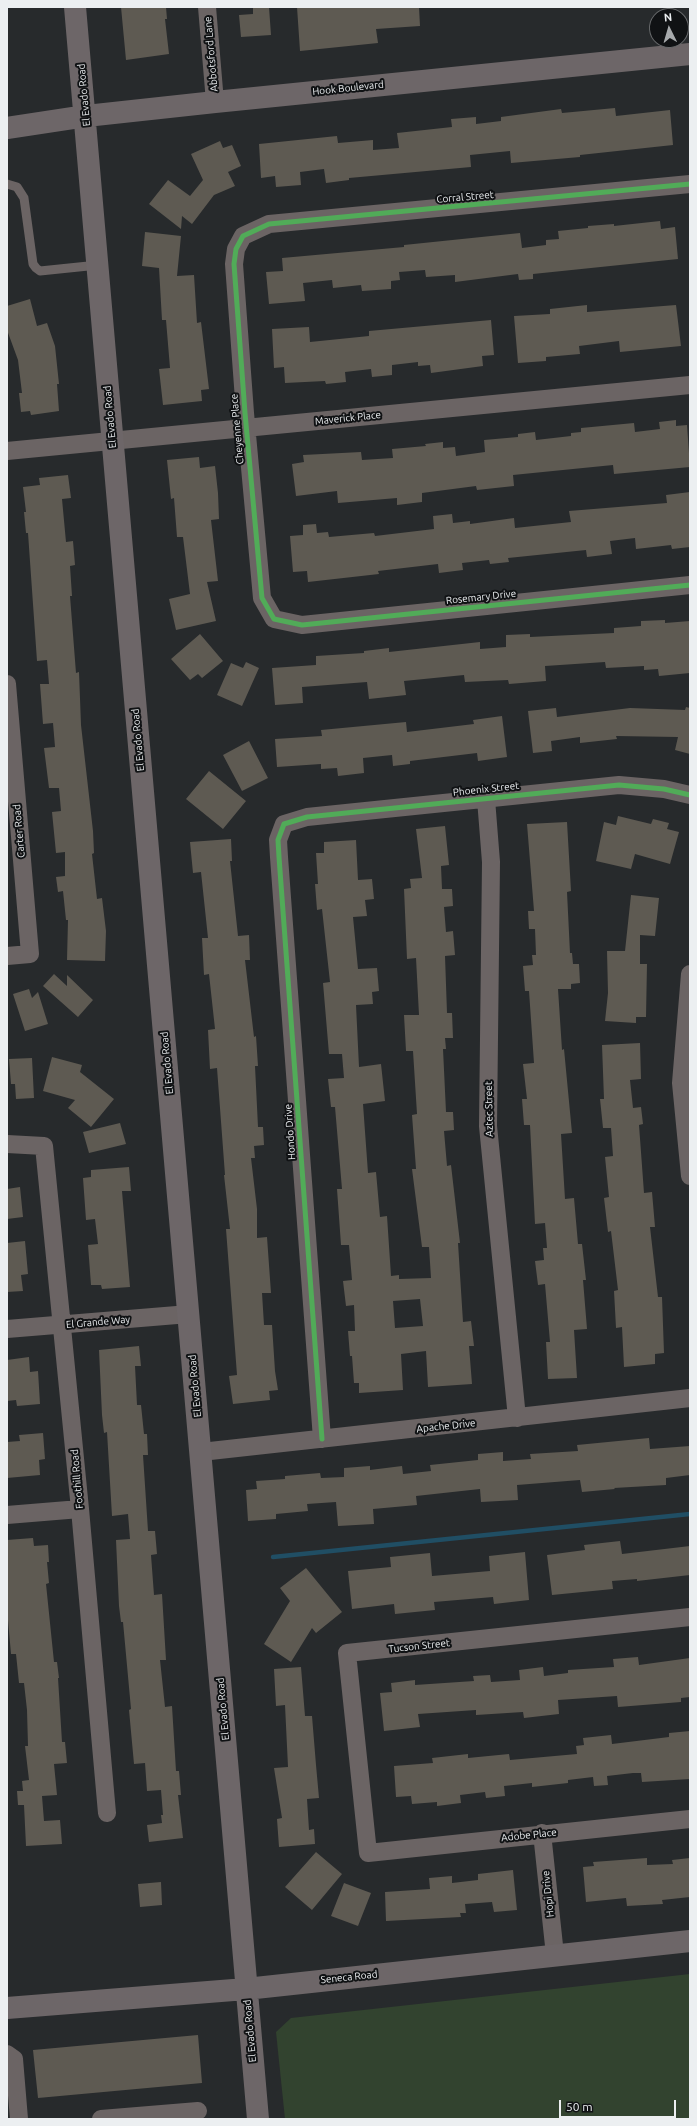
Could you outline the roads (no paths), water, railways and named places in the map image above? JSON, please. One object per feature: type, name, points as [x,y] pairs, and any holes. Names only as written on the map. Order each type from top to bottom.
[{"type":"main road","name":"El Evado Road","points":[[75,7],[86,116],[112,441],[258,2119]]},
{"type":"main road","name":"Hook Boulevard","points":[[7,128],[86,116],[215,102],[690,54]]},
{"type":"main road","name":"Seneca Road","points":[[7,2008],[246,1989],[690,1941]]},
{"type":"street","name":"Abbotsford Lane","points":[[207,7],[215,102]]},
{"type":"street","name":"Corral Street","points":[[243,236],[269,224],[690,184]]},
{"type":"street","name":"Cheyenne Place","points":[[243,236],[236,249],[234,264],[246,428],[262,598],[274,619]]},
{"type":"street","name":"Maverick Place","points":[[7,451],[690,385]]},
{"type":"street","name":"Rosemary Drive","points":[[274,619],[302,625],[690,585]]},
{"type":"street","name":"Carter Road","points":[[7,684],[10,771],[30,954],[7,956]]},
{"type":"street","name":"Phoenix Street","points":[[284,824],[307,817],[619,785],[664,789],[690,795]]},
{"type":"street","name":"Aztec Street","points":[[486,799],[491,862],[488,1126],[517,1418]]},
{"type":"street","name":"Hondo Drive","points":[[284,824],[278,840],[279,857],[322,1439]]},
{"type":"street","points":[[690,974],[681,1083],[690,1176]]},
{"type":"street","name":"Foothill Road","points":[[7,1144],[44,1146],[63,1325],[107,1813]]},
{"type":"street","name":"El Grande Way","points":[[7,1329],[189,1314]]},
{"type":"street","name":"Apache Drive","points":[[201,1452],[690,1398]]},
{"type":"street","points":[[7,1515],[80,1509]]},
{"type":"street","name":"Tucson Street","points":[[368,1852],[347,1653],[690,1617]]},
{"type":"street","name":"Adobe Place","points":[[368,1852],[690,1819]]},
{"type":"street","name":"Hopi Drive","points":[[542,1833],[555,1955]]},
{"type":"street","points":[[7,2054],[14,2059],[19,2119]]},
{"type":"street","points":[[101,2119],[132,2118],[198,2110]]},
{"type":"lane","points":[[7,184],[17,187],[24,198],[33,264],[36,268],[40,271],[98,265]]},
{"type":"waterway","points":[[273,1557],[690,1514]]}]
